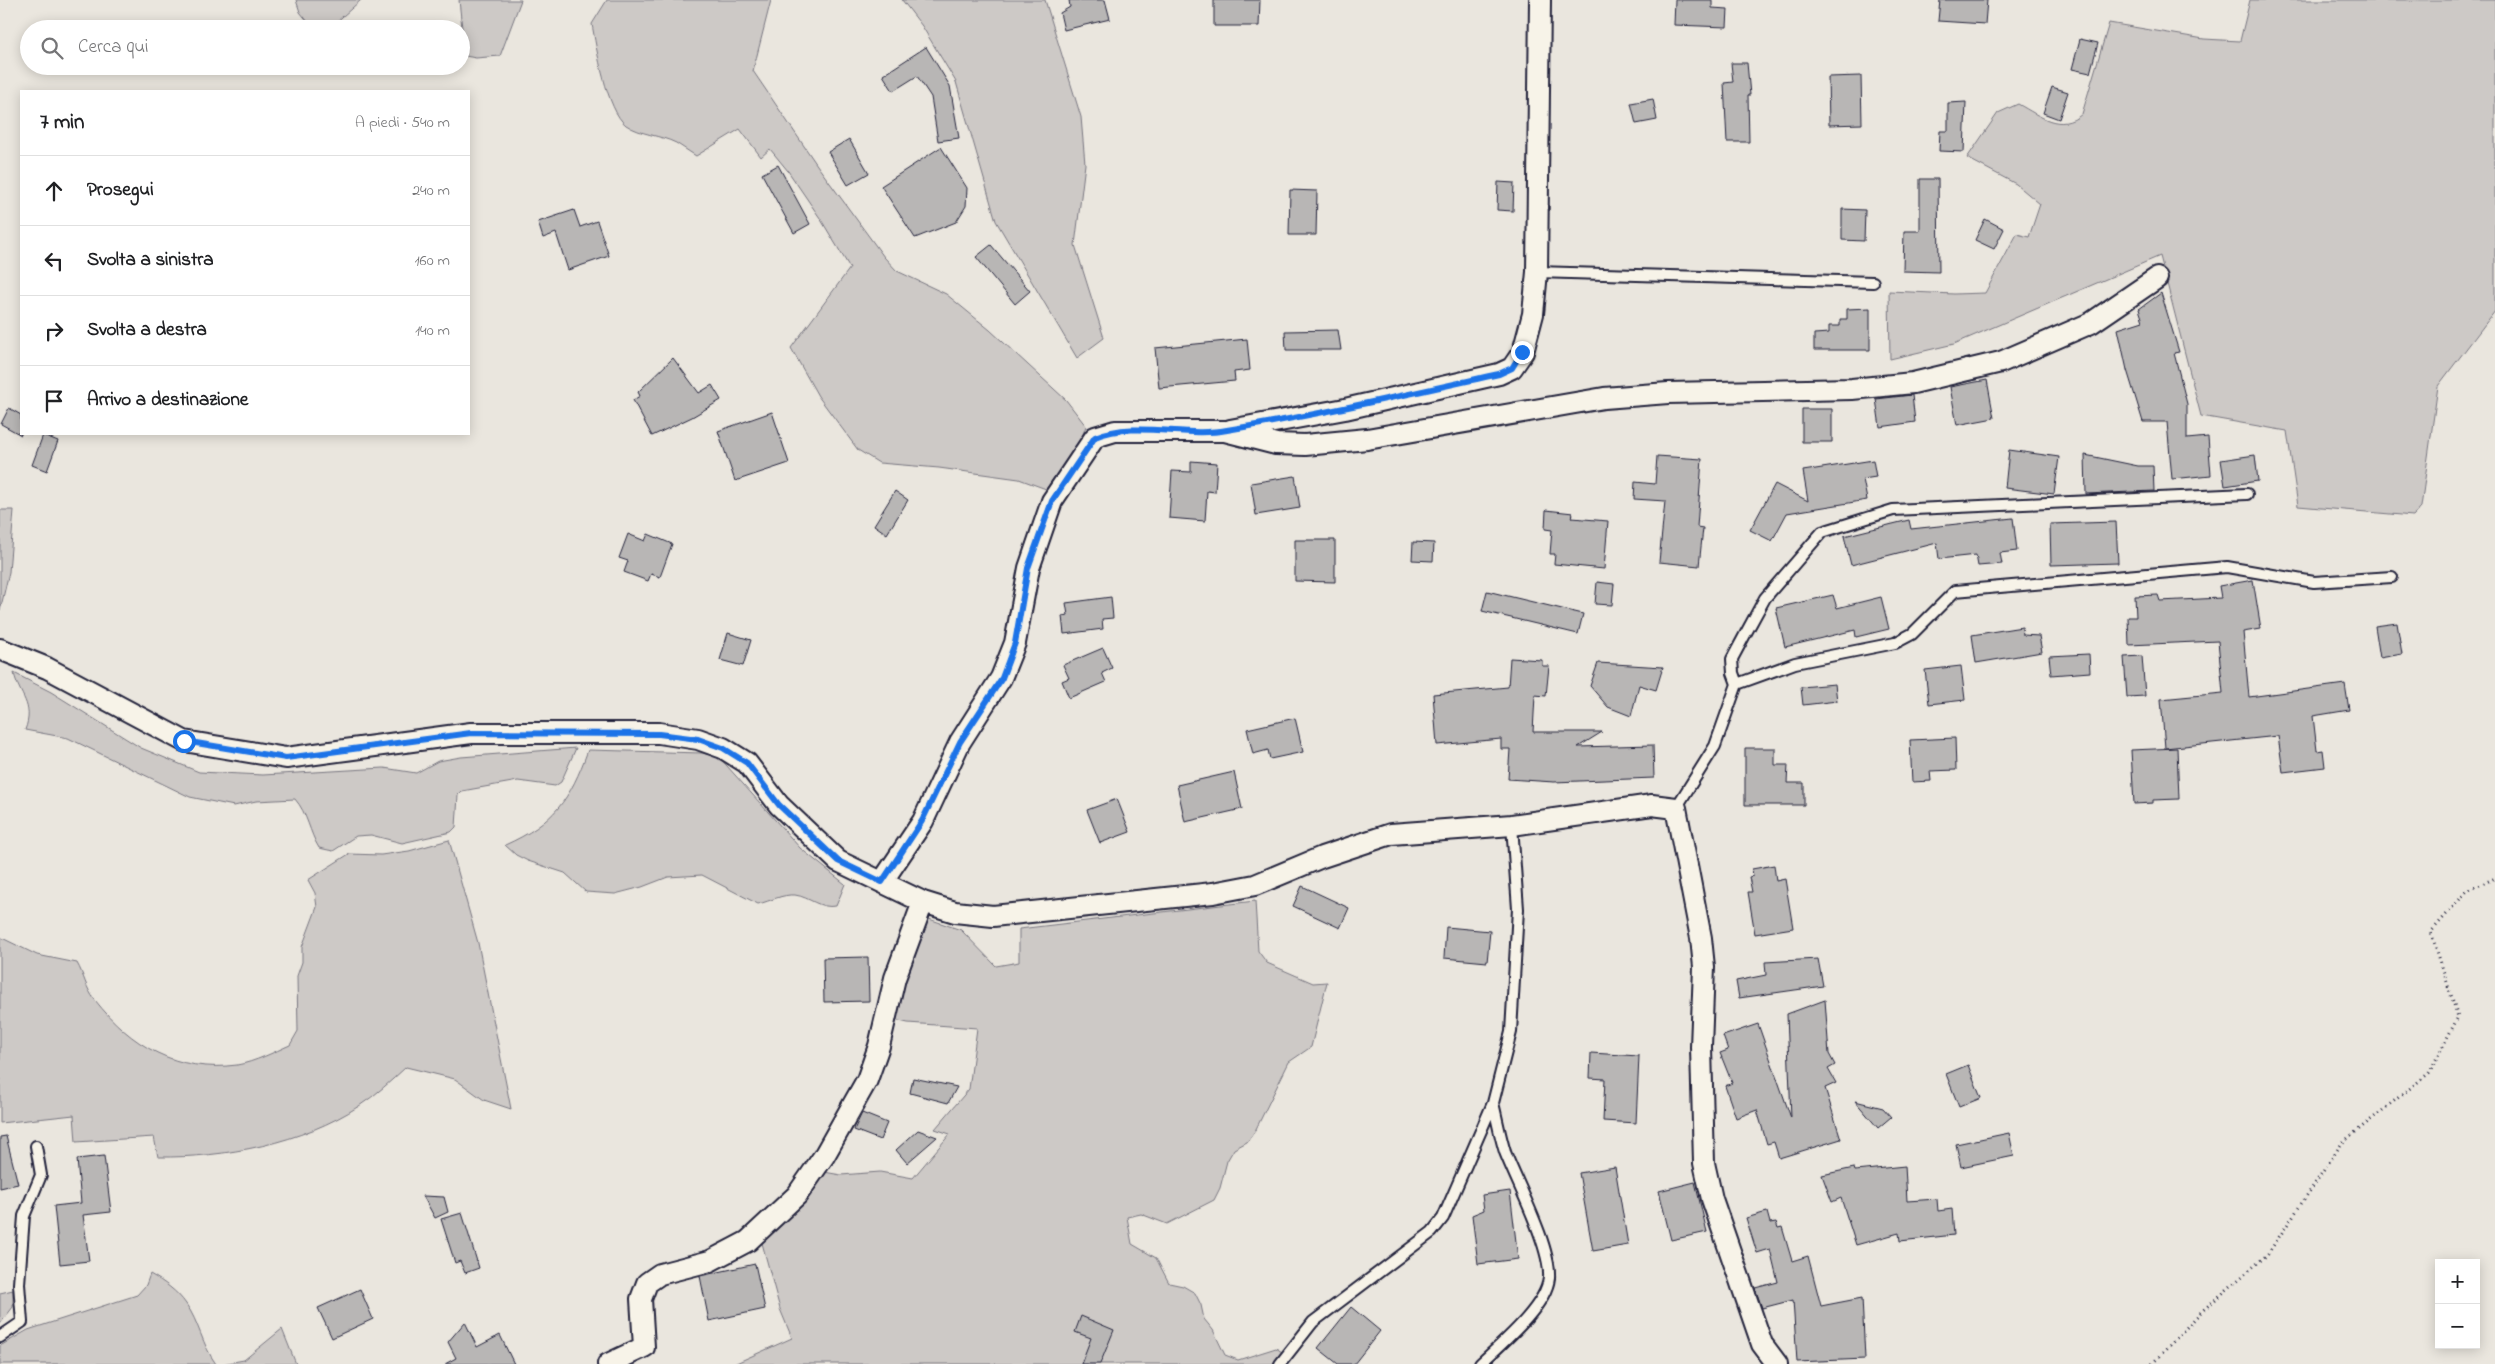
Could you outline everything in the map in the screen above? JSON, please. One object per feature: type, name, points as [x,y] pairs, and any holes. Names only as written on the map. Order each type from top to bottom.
[{"type":"street","points":[[882,882],[922,821],[960,742],[1002,678],[1015,643],[1028,568],[1052,501],[1095,437],[1116,431],[1225,431],[1345,409],[1499,374],[1512,368],[1518,360],[1530,333],[1537,272],[1540,0]]},
{"type":"street","points":[[1225,431],[1276,444],[1306,445],[1367,439],[1604,398],[1668,393],[1852,389],[1913,383],[2001,362],[2091,324],[2157,278]]},
{"type":"street","points":[[0,649],[47,668],[184,741],[286,758],[471,733],[659,734],[698,739],[723,748],[747,763],[779,805],[838,861],[924,902],[956,912],[993,916],[1213,893],[1255,884],[1322,857],[1391,834],[1512,824],[1652,805],[1676,808],[1701,938],[1704,967],[1701,1047],[1704,1163],[1712,1199],[1762,1344],[1777,1364]]},
{"type":"street","points":[[608,1364],[644,1347],[641,1299],[647,1283],[660,1274],[710,1261],[748,1241],[798,1195],[824,1156],[867,1080],[879,1046],[895,978],[924,902]]},
{"type":"lane","points":[[1537,272],[1873,282]]},
{"type":"lane","points":[[1676,808],[1715,746],[1737,684],[1733,673],[1732,659],[1747,630],[1765,598],[1822,532],[1893,510],[2247,494]]},
{"type":"lane","points":[[1737,684],[1795,663],[1896,643],[1912,634],[1955,591],[2227,567],[2314,582],[2392,577]]},
{"type":"lane","points":[[1280,1364],[1313,1322],[1432,1232],[1443,1218],[1493,1104],[1511,1032],[1518,910],[1512,824]]},
{"type":"lane","points":[[1480,1364],[1512,1333],[1538,1302],[1549,1278],[1542,1240],[1505,1150],[1493,1104]]},
{"type":"lane","points":[[0,1337],[22,1322],[19,1284],[24,1216],[41,1175],[36,1146]]},
{"type":"path","points":[[2152,1364],[2202,1311],[2267,1255],[2342,1143],[2429,1074],[2458,1017],[2431,932],[2468,891],[2495,878]]},
{"type":"shaded area","points":[[296,0],[361,0],[339,20],[307,20],[300,12]]},
{"type":"shaded area","points":[[459,0],[521,0],[500,56],[470,57],[470,20],[461,20]]},
{"type":"shaded area","points":[[607,0],[771,0],[753,71],[819,168],[884,257],[897,271],[946,294],[990,330],[1066,400],[1086,426],[1080,442],[1046,489],[1019,479],[939,468],[879,463],[858,450],[818,396],[791,348],[850,268],[820,218],[788,171],[770,149],[761,157],[740,129],[696,156],[670,140],[632,128],[619,118],[603,78],[592,24]]},
{"type":"shaded area","points":[[902,0],[1045,0],[1081,117],[1085,164],[1075,245],[1104,338],[1077,358],[996,221],[956,82],[922,26]]},
{"type":"shaded area","points":[[2250,0],[2495,0],[2495,311],[2438,386],[2421,507],[2413,516],[2298,506],[2287,431],[2201,416],[2160,256],[1954,344],[1890,359],[1889,291],[1954,294],[1985,293],[2017,234],[2029,237],[2040,204],[2016,184],[1967,158],[1998,113],[2018,104],[2050,121],[2066,122],[2074,120],[2082,114],[2109,23],[2204,39],[2240,41]]},
{"type":"shaded area","points":[[0,510],[14,510],[9,572],[0,611]]},
{"type":"shaded area","points":[[14,673],[51,692],[141,748],[199,772],[263,775],[384,768],[416,773],[438,761],[461,757],[576,748],[561,782],[555,786],[518,781],[462,791],[458,795],[456,827],[451,832],[402,843],[371,835],[356,836],[333,851],[319,848],[303,811],[295,799],[256,801],[234,806],[190,797],[68,738],[25,730],[28,721],[27,707]]},
{"type":"shaded area","points":[[588,750],[702,753],[719,757],[800,848],[845,884],[836,906],[825,906],[795,895],[758,904],[702,875],[668,877],[642,887],[615,894],[586,892],[565,873],[516,855],[505,845],[536,828],[558,808],[574,783]]},
{"type":"shaded area","points":[[449,840],[478,943],[511,1109],[484,1100],[455,1079],[406,1067],[359,1106],[313,1130],[262,1146],[209,1155],[158,1157],[154,1137],[76,1142],[74,1115],[0,1123],[0,937],[37,955],[77,963],[92,996],[109,1016],[124,1031],[157,1053],[195,1065],[244,1064],[290,1045],[298,1031],[297,976],[302,962],[302,947],[317,907],[315,893],[308,880],[349,854],[381,855],[409,851]]},
{"type":"shaded area","points":[[1255,901],[1258,951],[1267,963],[1313,983],[1327,982],[1311,1047],[1289,1062],[1255,1131],[1247,1142],[1234,1149],[1227,1161],[1220,1188],[1214,1200],[1167,1224],[1141,1214],[1127,1217],[1132,1244],[1156,1258],[1169,1283],[1183,1286],[1195,1293],[1201,1305],[1204,1319],[1213,1330],[1225,1355],[1238,1360],[1276,1348],[1282,1352],[1273,1364],[734,1364],[792,1338],[780,1309],[762,1243],[824,1172],[841,1175],[880,1172],[913,1178],[950,1134],[935,1129],[969,1089],[977,1028],[908,1023],[890,1019],[923,922],[929,919],[961,930],[996,966],[1019,962],[1019,929]]},
{"type":"shaded area","points":[[150,1274],[170,1287],[186,1304],[216,1364],[0,1364],[0,1346],[28,1330],[137,1295],[146,1285]]},
{"type":"shaded area","points":[[13,1290],[13,1307],[0,1324],[0,1293]]},
{"type":"shaded area","points":[[282,1329],[296,1364],[222,1364],[244,1360]]},
{"type":"building","points":[[1069,0],[1105,0],[1110,19],[1064,30],[1060,13],[1070,7]]},
{"type":"building","points":[[1214,0],[1260,0],[1259,26],[1214,26]]},
{"type":"building","points":[[1675,0],[1712,0],[1712,8],[1728,9],[1727,27],[1674,25]]},
{"type":"building","points":[[1940,0],[1987,0],[1985,24],[1938,21]]},
{"type":"building","points":[[2080,39],[2098,43],[2090,73],[2072,69]]},
{"type":"building","points":[[926,47],[950,86],[959,138],[938,141],[931,97],[917,76],[893,91],[883,75]]},
{"type":"building","points":[[1731,63],[1747,63],[1750,95],[1748,95],[1749,142],[1727,142],[1724,83],[1733,82]]},
{"type":"building","points":[[1861,76],[1862,124],[1829,125],[1828,77]]},
{"type":"building","points":[[2052,87],[2068,92],[2059,119],[2043,113]]},
{"type":"building","points":[[1653,99],[1657,120],[1636,124],[1631,103]]},
{"type":"building","points":[[1966,102],[1964,152],[1939,151],[1940,131],[1948,131],[1948,103]]},
{"type":"building","points":[[849,139],[869,173],[848,185],[828,152]]},
{"type":"building","points":[[941,147],[967,188],[966,206],[956,222],[915,238],[881,186]]},
{"type":"building","points":[[778,165],[810,224],[794,233],[762,174]]},
{"type":"building","points":[[1920,179],[1938,179],[1939,272],[1903,271],[1904,231],[1920,231]]},
{"type":"building","points":[[1498,182],[1514,183],[1513,211],[1497,210]]},
{"type":"building","points":[[1290,190],[1317,191],[1316,235],[1289,235]]},
{"type":"building","points":[[1842,209],[1865,210],[1864,241],[1842,240]]},
{"type":"building","points":[[574,210],[580,227],[597,221],[609,256],[568,270],[556,233],[543,238],[538,222]]},
{"type":"building","points":[[1985,219],[2004,229],[1994,249],[1975,240]]},
{"type":"building","points":[[991,245],[1030,291],[1015,304],[976,257]]},
{"type":"building","points":[[2161,293],[2179,352],[2174,353],[2187,404],[2187,439],[2208,437],[2211,475],[2172,479],[2167,422],[2143,422],[2127,370],[2118,329],[2143,321],[2139,309]]},
{"type":"building","points":[[1870,308],[1870,350],[1814,350],[1814,334],[1829,333],[1829,326],[1840,326],[1840,319],[1847,319],[1847,309]]},
{"type":"building","points":[[1338,330],[1341,350],[1286,350],[1285,331]]},
{"type":"building","points":[[1247,339],[1250,370],[1234,372],[1235,381],[1159,388],[1155,348]]},
{"type":"building","points":[[673,358],[699,393],[712,385],[721,400],[692,417],[652,436],[633,400],[640,396],[638,392]]},
{"type":"building","points":[[1987,380],[1994,418],[1957,425],[1950,387]]},
{"type":"building","points":[[1912,395],[1915,422],[1880,427],[1876,399]]},
{"type":"building","points":[[9,408],[20,414],[20,434],[1,424]]},
{"type":"building","points":[[1802,409],[1832,409],[1832,442],[1802,442]]},
{"type":"building","points":[[772,412],[789,463],[735,481],[718,431]]},
{"type":"building","points":[[43,435],[58,441],[47,471],[32,465]]},
{"type":"building","points":[[2009,450],[2059,457],[2054,494],[2005,488]]},
{"type":"building","points":[[2085,455],[2138,466],[2153,466],[2154,491],[2086,494]]},
{"type":"building","points":[[2255,455],[2258,481],[2225,486],[2221,460]]},
{"type":"building","points":[[1657,456],[1702,459],[1697,527],[1703,528],[1699,566],[1659,562],[1665,501],[1634,499],[1635,482],[1655,484]]},
{"type":"building","points":[[1873,460],[1876,477],[1863,479],[1867,500],[1787,513],[1772,541],[1750,530],[1775,484],[1808,501],[1803,471]]},
{"type":"building","points":[[1191,461],[1217,463],[1215,492],[1207,491],[1205,521],[1169,518],[1172,471],[1191,472]]},
{"type":"building","points":[[1295,476],[1300,508],[1256,515],[1251,483]]},
{"type":"building","points":[[895,491],[908,500],[887,534],[874,525]]},
{"type":"building","points":[[1546,510],[1573,513],[1572,518],[1608,521],[1604,569],[1554,564],[1555,554],[1550,554],[1552,530],[1545,529]]},
{"type":"building","points":[[2013,518],[2017,551],[2000,553],[2002,564],[1978,566],[1976,555],[1939,559],[1937,543],[1851,565],[1844,536],[1909,520],[1911,529]]},
{"type":"building","points":[[2116,522],[2118,563],[2051,565],[2050,524]]},
{"type":"building","points":[[628,534],[645,541],[648,534],[672,544],[660,577],[651,574],[648,581],[624,572],[628,561],[619,558]]},
{"type":"building","points":[[1295,540],[1335,540],[1335,582],[1295,581]]},
{"type":"building","points":[[1413,542],[1434,543],[1433,561],[1412,560]]},
{"type":"building","points":[[2253,580],[2261,629],[2243,632],[2249,697],[2345,684],[2349,710],[2313,716],[2317,751],[2323,750],[2325,767],[2283,772],[2278,736],[2165,748],[2161,699],[2223,693],[2218,641],[2129,645],[2128,617],[2136,617],[2135,596],[2158,595],[2160,601],[2221,598],[2219,586]]},
{"type":"building","points":[[1597,582],[1614,584],[1612,605],[1595,604]]},
{"type":"building","points":[[1487,591],[1583,614],[1578,634],[1482,611]]},
{"type":"building","points":[[1833,595],[1837,608],[1881,597],[1889,629],[1856,637],[1855,630],[1785,647],[1776,608]]},
{"type":"building","points":[[1111,597],[1113,618],[1102,619],[1103,629],[1064,634],[1062,616],[1068,615],[1066,603]]},
{"type":"building","points":[[2397,623],[2402,654],[2380,658],[2375,626]]},
{"type":"building","points":[[2022,627],[2023,635],[2039,636],[2042,652],[1976,663],[1972,635]]},
{"type":"building","points":[[728,633],[751,640],[743,666],[720,660]]},
{"type":"building","points":[[1103,648],[1112,668],[1102,673],[1106,682],[1069,698],[1062,681],[1069,678],[1063,665]]},
{"type":"building","points":[[2089,654],[2090,672],[2051,675],[2049,656]]},
{"type":"building","points":[[2142,656],[2145,696],[2127,697],[2124,657]]},
{"type":"building","points":[[1510,658],[1542,660],[1542,666],[1549,666],[1546,696],[1535,695],[1533,732],[1602,732],[1578,747],[1653,745],[1654,778],[1554,782],[1508,779],[1510,749],[1501,749],[1501,739],[1437,745],[1433,694],[1508,687]]},
{"type":"building","points":[[1598,663],[1663,667],[1656,690],[1639,685],[1631,716],[1608,707],[1590,686]]},
{"type":"building","points":[[1961,666],[1965,700],[1929,704],[1925,670]]},
{"type":"building","points":[[1835,684],[1837,701],[1803,705],[1801,687]]},
{"type":"building","points":[[1295,718],[1303,752],[1270,759],[1268,750],[1253,754],[1247,729]]},
{"type":"building","points":[[1955,738],[1956,770],[1930,771],[1931,781],[1912,782],[1910,740]]},
{"type":"building","points":[[1745,748],[1775,748],[1775,765],[1788,765],[1787,783],[1804,783],[1804,805],[1745,805]]},
{"type":"building","points":[[2177,748],[2179,799],[2153,800],[2153,803],[2134,804],[2131,750]]},
{"type":"building","points":[[1234,772],[1242,809],[1185,822],[1177,785]]},
{"type":"building","points":[[1117,799],[1130,832],[1100,843],[1087,810]]},
{"type":"building","points":[[1774,865],[1776,881],[1785,879],[1793,928],[1755,934],[1748,892],[1752,892],[1749,877],[1753,876],[1752,869]]},
{"type":"building","points":[[1302,886],[1349,908],[1340,928],[1293,906]]},
{"type":"building","points":[[1446,927],[1490,931],[1487,962],[1444,958]]},
{"type":"building","points":[[868,957],[869,1001],[824,1002],[823,958]]},
{"type":"building","points":[[1818,959],[1823,986],[1739,998],[1736,981],[1766,975],[1765,962]]},
{"type":"building","points":[[1825,1000],[1829,1054],[1835,1065],[1828,1069],[1836,1083],[1825,1088],[1841,1139],[1779,1158],[1774,1142],[1767,1144],[1757,1110],[1736,1118],[1725,1086],[1732,1083],[1720,1053],[1728,1050],[1723,1036],[1758,1024],[1791,1118],[1787,1014]]},
{"type":"building","points":[[1591,1053],[1639,1056],[1636,1123],[1603,1121],[1605,1079],[1590,1078]]},
{"type":"building","points":[[1968,1065],[1981,1098],[1959,1107],[1946,1074]]},
{"type":"building","points":[[913,1078],[957,1087],[948,1103],[910,1093]]},
{"type":"building","points":[[1855,1101],[1883,1108],[1891,1117],[1878,1128]]},
{"type":"building","points":[[862,1113],[887,1123],[880,1140],[854,1130]]},
{"type":"building","points":[[918,1130],[937,1137],[907,1163],[896,1150]]},
{"type":"building","points":[[2009,1133],[2014,1156],[1961,1167],[1956,1144]]},
{"type":"building","points":[[6,1136],[18,1184],[0,1188],[0,1137]]},
{"type":"building","points":[[104,1156],[111,1212],[83,1215],[89,1261],[60,1264],[54,1206],[81,1203],[77,1159]]},
{"type":"building","points":[[1905,1166],[1907,1201],[1937,1199],[1938,1211],[1952,1209],[1954,1235],[1900,1241],[1899,1233],[1856,1245],[1841,1198],[1832,1202],[1822,1175],[1854,1168],[1855,1171]]},
{"type":"building","points":[[1615,1167],[1628,1245],[1593,1251],[1579,1173]]},
{"type":"building","points":[[1695,1182],[1707,1232],[1671,1240],[1659,1191]]},
{"type":"building","points":[[1510,1191],[1518,1259],[1478,1264],[1472,1215],[1484,1210],[1482,1195]]},
{"type":"building","points":[[423,1196],[444,1197],[448,1212],[435,1218]]},
{"type":"building","points":[[1767,1212],[1770,1223],[1776,1222],[1778,1228],[1782,1227],[1792,1261],[1808,1256],[1821,1306],[1862,1298],[1865,1359],[1797,1362],[1793,1300],[1762,1308],[1755,1288],[1778,1282],[1770,1249],[1757,1253],[1746,1218]]},
{"type":"building","points":[[462,1213],[479,1268],[465,1273],[460,1261],[455,1263],[441,1219]]},
{"type":"building","points":[[755,1264],[765,1309],[709,1321],[700,1276]]},
{"type":"building","points":[[360,1289],[373,1319],[332,1338],[318,1308]]},
{"type":"building","points":[[1351,1307],[1380,1331],[1354,1364],[1338,1364],[1318,1348]]},
{"type":"building","points":[[1081,1316],[1114,1330],[1100,1364],[1081,1364],[1091,1338],[1075,1332]]},
{"type":"building","points":[[465,1322],[477,1347],[500,1335],[514,1364],[445,1364],[456,1358],[448,1342]]},
{"type":"route","points":[[184,741],[286,758],[471,733],[659,734],[698,739],[723,748],[747,763],[779,805],[838,861],[882,882],[922,821],[960,742],[1002,678],[1015,643],[1028,568],[1052,501],[1095,437],[1116,431],[1225,431],[1345,409],[1499,374],[1512,368],[1522,352]]}]
